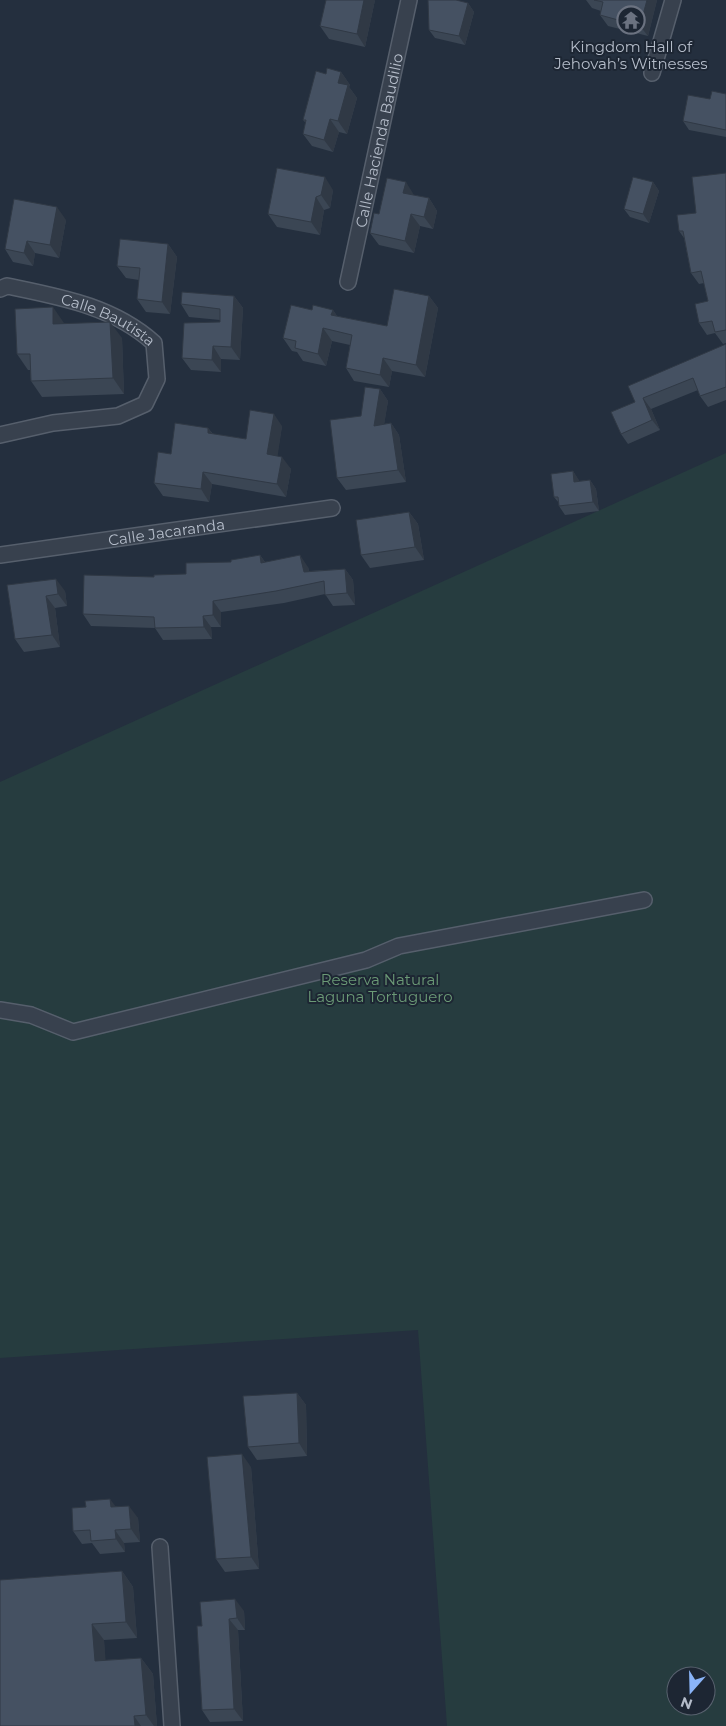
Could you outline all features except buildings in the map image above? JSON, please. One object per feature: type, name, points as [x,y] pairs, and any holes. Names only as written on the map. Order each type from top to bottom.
[{"type":"street","name":"Calle Hacienda Baudilio","points":[[348,282],[409,0]]},
{"type":"street","points":[[652,73],[673,0]]},
{"type":"street","name":"Calle Bautista","points":[[0,289],[7,286],[80,302],[135,326],[154,343],[157,379],[145,404],[118,416],[54,424],[0,435]]},
{"type":"street","name":"Calle Jacaranda","points":[[0,555],[332,508]]},
{"type":"street","points":[[0,1010],[30,1015],[73,1032],[366,960],[399,946],[644,900]]},
{"type":"street","points":[[160,1547],[172,1726]]},
{"type":"green space","name":"Reserva Natural Laguna Tortuguero","points":[[726,453],[726,1726],[447,1726],[418,1330],[0,1358],[0,782]]},
{"type":"place","name":"Kingdom Hall of Jehovah’s Witnesses","points":[[631,20]]}]
